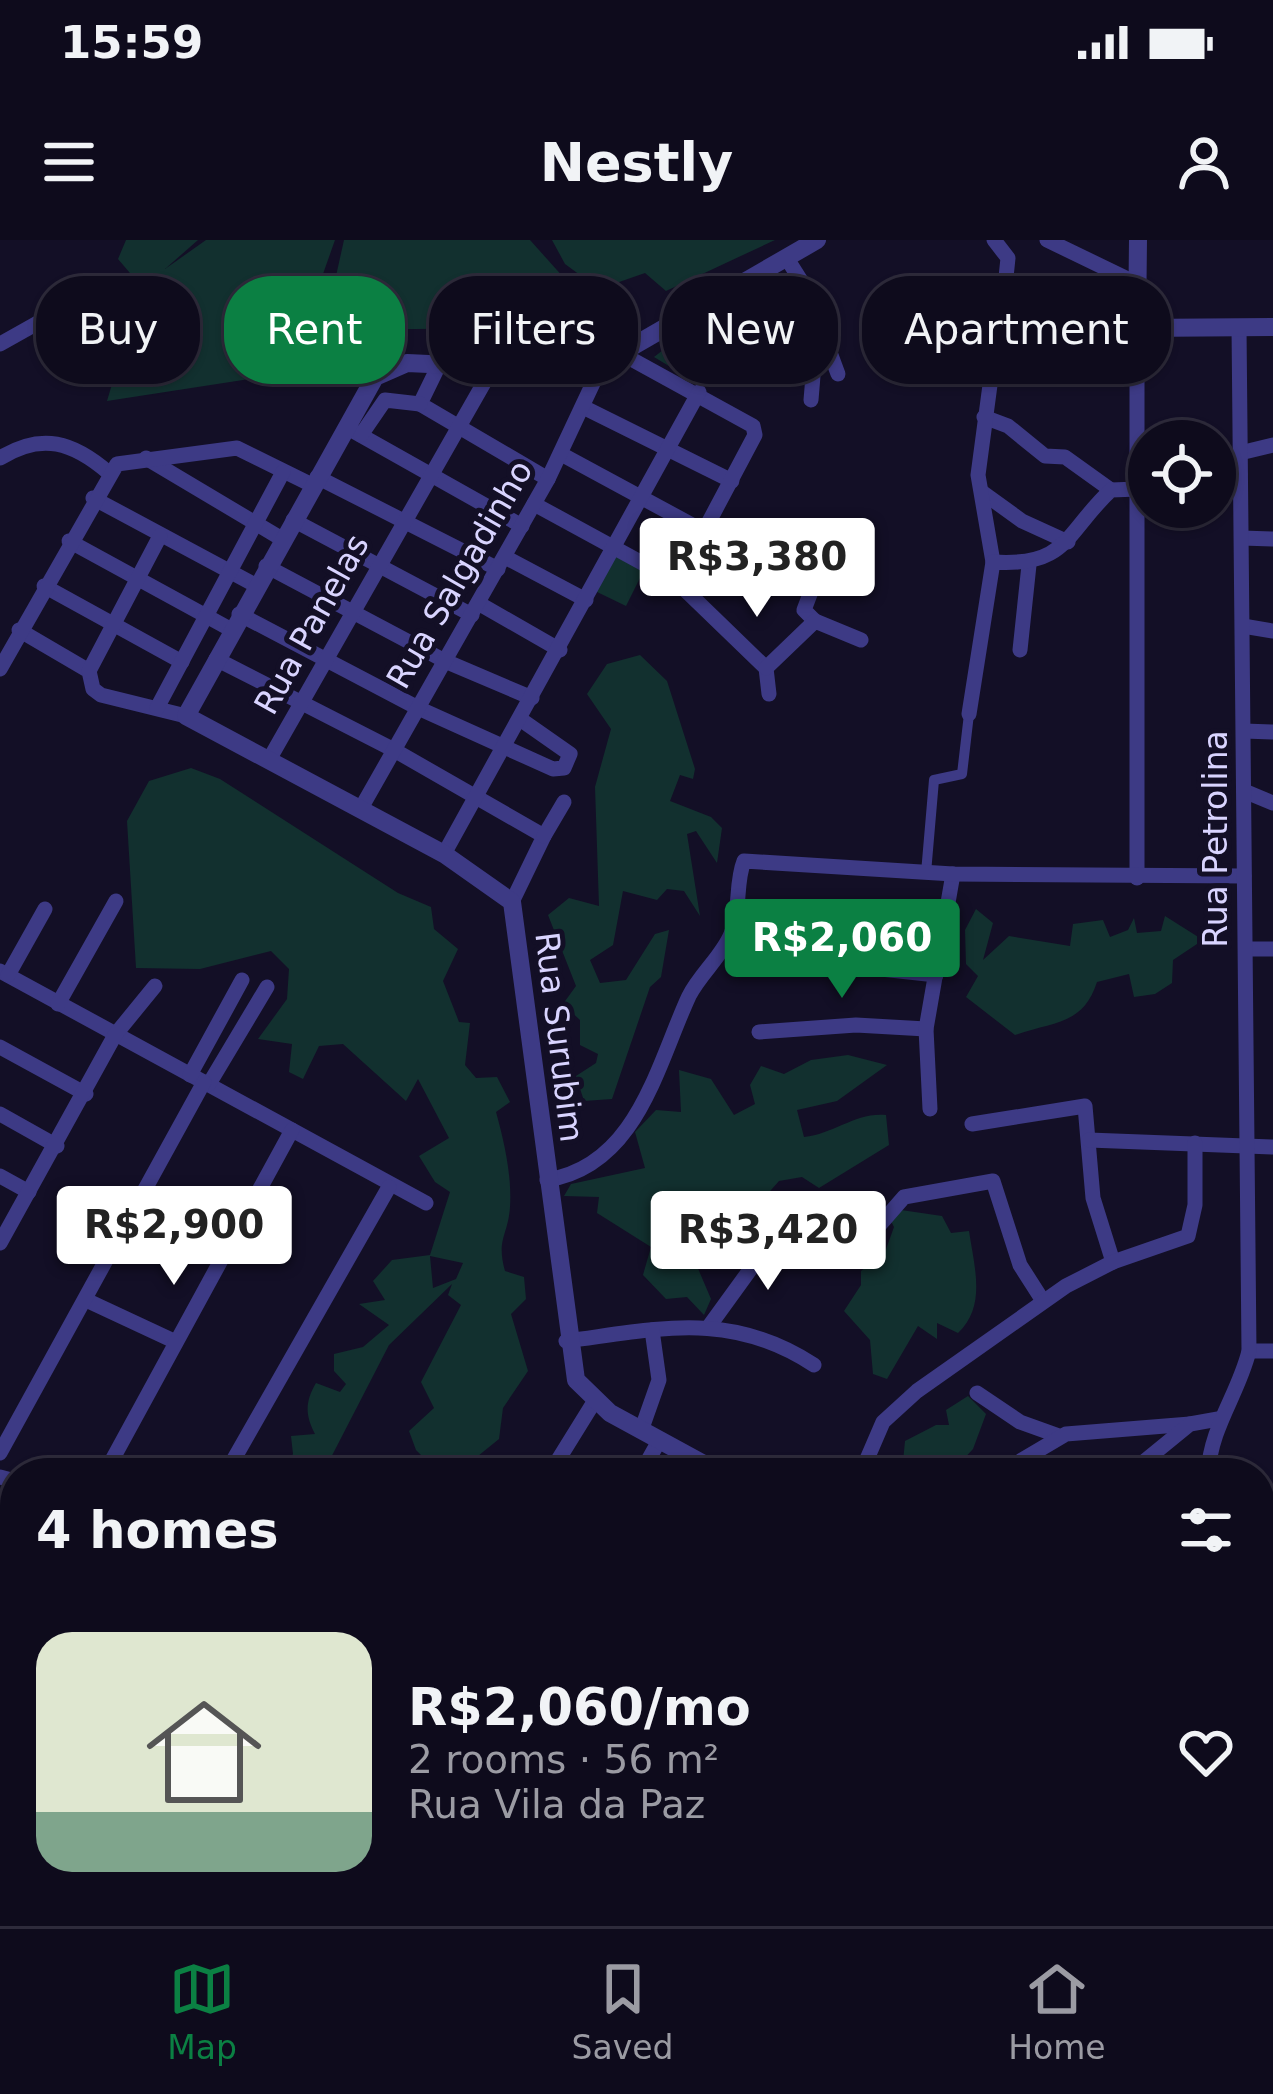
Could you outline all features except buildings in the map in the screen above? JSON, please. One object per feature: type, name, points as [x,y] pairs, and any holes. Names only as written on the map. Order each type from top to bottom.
[{"type":"street","points":[[638,345],[817,240]]},
{"type":"street","points":[[926,873],[928,803],[934,780],[962,774],[993,562],[978,476],[997,358],[1016,313],[1005,287],[1010,262],[994,240]]},
{"type":"street","points":[[1047,240],[1084,248],[1126,276]]},
{"type":"street","points":[[1138,240],[1138,276]]},
{"type":"street","points":[[786,257],[798,276]]},
{"type":"street","points":[[0,344],[36,324]]},
{"type":"street","name":"Rua Petrolina","points":[[1239,327],[1249,1351]]},
{"type":"street","points":[[1171,328],[1273,327]]},
{"type":"street","name":"Rua Panelas","points":[[186,716],[315,481],[354,431],[368,386],[383,371],[407,363],[429,364]]},
{"type":"street","points":[[638,363],[753,426],[755,436],[677,582]]},
{"type":"street","points":[[420,404],[430,384]]},
{"type":"street","name":"Rua Panelas","points":[[270,758],[483,384]]},
{"type":"street","name":"Rua Salgadinho","points":[[360,810],[548,479],[595,384]]},
{"type":"street","points":[[811,400],[812,384]]},
{"type":"street","points":[[1139,384],[1140,420]]},
{"type":"street","points":[[445,854],[698,392]]},
{"type":"street","points":[[522,526],[428,478],[354,431],[385,400],[420,404],[548,479]]},
{"type":"street","points":[[586,408],[732,481]]},
{"type":"street","points":[[984,417],[1007,426],[1045,456],[1066,457],[1111,490]]},
{"type":"street","points":[[0,458],[30,442],[50,440],[72,447],[109,473],[0,669]]},
{"type":"street","points":[[1240,453],[1273,445]]},
{"type":"street","name":"Rua Panelas","points":[[109,473],[121,461],[237,448],[283,472],[315,481],[586,600]]},
{"type":"street","points":[[561,454],[706,533]]},
{"type":"street","points":[[146,458],[282,539]]},
{"type":"street","points":[[157,708],[283,472]]},
{"type":"street","points":[[1236,474],[1240,474]]},
{"type":"street","points":[[993,562],[1029,565],[1068,542],[1111,490],[1128,484]]},
{"type":"street","points":[[982,492],[1022,521],[1068,542]]},
{"type":"street","points":[[93,498],[255,585]]},
{"type":"street","points":[[534,504],[677,582],[766,668],[769,694]]},
{"type":"street","points":[[293,520],[377,569],[560,650]]},
{"type":"street","points":[[1137,878],[1141,528]]},
{"type":"street","points":[[160,536],[89,671],[93,689],[101,695],[186,716]]},
{"type":"street","points":[[1242,538],[1273,539]]},
{"type":"street","points":[[69,542],[207,619],[235,622],[327,658],[502,747],[553,769],[566,766],[570,754],[564,745],[520,719]]},
{"type":"street","points":[[1020,650],[1029,565]]},
{"type":"street","points":[[266,566],[445,661],[532,698]]},
{"type":"street","points":[[815,581],[804,608],[815,621],[861,640]]},
{"type":"street","points":[[44,586],[182,662]]},
{"type":"street","points":[[766,668],[815,621]]},
{"type":"street","points":[[1243,626],[1273,631]]},
{"type":"street","points":[[19,630],[89,671]]},
{"type":"street","points":[[216,658],[394,750],[544,836]]},
{"type":"street","name":"Rua Surubim","points":[[186,716],[445,854],[512,902],[566,1340],[576,1381],[593,1402]]},
{"type":"street","points":[[1244,731],[1273,732]]},
{"type":"street","points":[[1244,791],[1273,803]]},
{"type":"street","points":[[512,902],[564,802]]},
{"type":"street","points":[[547,1180],[592,1163],[636,1114],[662,1070],[690,994],[731,935],[743,862],[953,874],[1244,876]]},
{"type":"street","points":[[930,1109],[926,1029],[953,874]]},
{"type":"street","points":[[58,1004],[116,901]]},
{"type":"street","points":[[45,910],[4,973],[389,1187],[426,1203]]},
{"type":"street","points":[[1246,949],[1273,949]]},
{"type":"street","points":[[771,957],[936,975]]},
{"type":"street","points":[[0,1453],[201,1080],[242,980]]},
{"type":"street","points":[[0,1243],[116,1035],[155,986]]},
{"type":"street","points":[[201,1080],[267,987]]},
{"type":"street","points":[[759,1032],[856,1025],[926,1029]]},
{"type":"street","points":[[0,1047],[86,1094]]},
{"type":"street","points":[[972,1124],[1081,1105],[1088,1110],[1094,1198],[1113,1262]]},
{"type":"street","points":[[0,1114],[56,1146]]},
{"type":"street","points":[[112,1458],[292,1130]]},
{"type":"street","points":[[1089,1139],[1273,1147]]},
{"type":"street","points":[[867,1458],[883,1422],[1043,1301],[1113,1262],[1177,1244],[1190,1233],[1195,1143]]},
{"type":"street","points":[[988,1163],[1020,1265],[1043,1301]]},
{"type":"street","points":[[0,1176],[28,1192]]},
{"type":"street","points":[[870,1236],[902,1197],[993,1181]]},
{"type":"street","points":[[235,1458],[389,1187]]},
{"type":"street","points":[[710,1325],[781,1227]]},
{"type":"street","points":[[86,1300],[176,1342]]},
{"type":"street","points":[[566,1340],[710,1325],[778,1343],[814,1364]]},
{"type":"street","points":[[640,1431],[659,1380],[652,1330]]},
{"type":"street","points":[[1211,1458],[1219,1419],[1234,1400],[1249,1351],[1273,1351]]},
{"type":"street","points":[[977,1393],[1020,1422],[1059,1436],[1219,1419]]},
{"type":"street","points":[[559,1458],[593,1402],[690,1458]]},
{"type":"street","points":[[1148,1458],[1190,1424]]},
{"type":"street","points":[[1024,1458],[1059,1436]]},
{"type":"street","points":[[649,1458],[658,1442]]},
{"type":"green space","points":[[126,240],[198,240],[165,269],[206,240],[335,240],[322,276],[224,276],[224,383],[107,401],[112,384],[200,384],[200,276],[132,276],[118,259]]},
{"type":"green space","points":[[344,240],[530,240],[562,276],[429,276],[429,329],[405,329],[405,276],[336,276]]},
{"type":"green space","points":[[552,240],[775,240],[698,276],[662,276],[662,288],[645,273],[581,276],[565,264]]},
{"type":"green space","points":[[613,554],[644,570],[626,606],[595,591]]},
{"type":"green space","points":[[640,655],[667,681],[695,769],[693,779],[680,775],[670,801],[711,817],[722,828],[717,863],[696,831],[687,834],[700,916],[684,891],[667,889],[657,900],[623,891],[613,945],[590,960],[600,983],[626,980],[655,934],[669,930],[661,977],[650,987],[612,1099],[584,1101],[576,1076],[596,1063],[598,1054],[580,1045],[580,1020],[563,1004],[576,986],[548,915],[569,898],[599,906],[595,787],[611,729],[587,694],[607,664]]},
{"type":"green space","points":[[191,768],[220,779],[398,893],[431,907],[434,929],[458,949],[443,981],[459,1022],[470,1023],[465,1065],[476,1078],[497,1077],[510,1102],[496,1112],[510,1195],[502,1252],[505,1271],[524,1277],[526,1299],[511,1314],[528,1371],[503,1408],[499,1439],[476,1458],[424,1458],[409,1431],[434,1408],[421,1382],[461,1305],[448,1295],[452,1284],[389,1345],[331,1458],[291,1458],[291,1436],[315,1434],[308,1408],[316,1383],[340,1392],[346,1384],[334,1371],[334,1354],[363,1347],[389,1325],[359,1304],[385,1300],[373,1281],[392,1260],[430,1255],[450,1192],[435,1182],[419,1156],[449,1138],[418,1079],[406,1101],[343,1044],[319,1046],[303,1079],[289,1072],[292,1044],[258,1039],[287,999],[289,969],[271,951],[200,969],[136,968],[127,821],[149,781]],"holes":[[[430,1256],[463,1263],[456,1279],[433,1288]]]},
{"type":"green space","points":[[976,909],[993,923],[983,960],[1009,936],[1070,946],[1073,924],[1103,920],[1110,937],[1128,930],[1134,918],[1137,933],[1161,931],[1165,916],[1203,940],[1173,960],[1172,983],[1155,994],[1134,997],[1129,974],[1097,982],[1075,1014],[1015,1035],[966,997],[978,976],[966,964],[965,930]]},
{"type":"green space","points":[[848,1055],[887,1065],[837,1101],[797,1110],[804,1137],[886,1115],[889,1145],[819,1188],[802,1177],[779,1181],[757,1206],[770,1231],[757,1249],[735,1229],[715,1262],[704,1264],[691,1252],[711,1299],[704,1315],[687,1297],[666,1299],[643,1275],[651,1247],[597,1213],[599,1197],[564,1196],[571,1184],[645,1168],[635,1132],[656,1110],[681,1112],[679,1070],[711,1079],[734,1115],[755,1104],[750,1085],[761,1066],[784,1074],[811,1060]]},
{"type":"green space","points":[[901,1210],[942,1216],[951,1233],[969,1231],[976,1298],[958,1333],[937,1323],[937,1339],[918,1326],[887,1379],[873,1374],[870,1340],[844,1311],[861,1285],[861,1271],[885,1252],[894,1227],[888,1215]]},
{"type":"green space","points":[[968,1396],[986,1414],[973,1449],[965,1458],[903,1458],[905,1441],[936,1425],[949,1425],[946,1410]]}]
